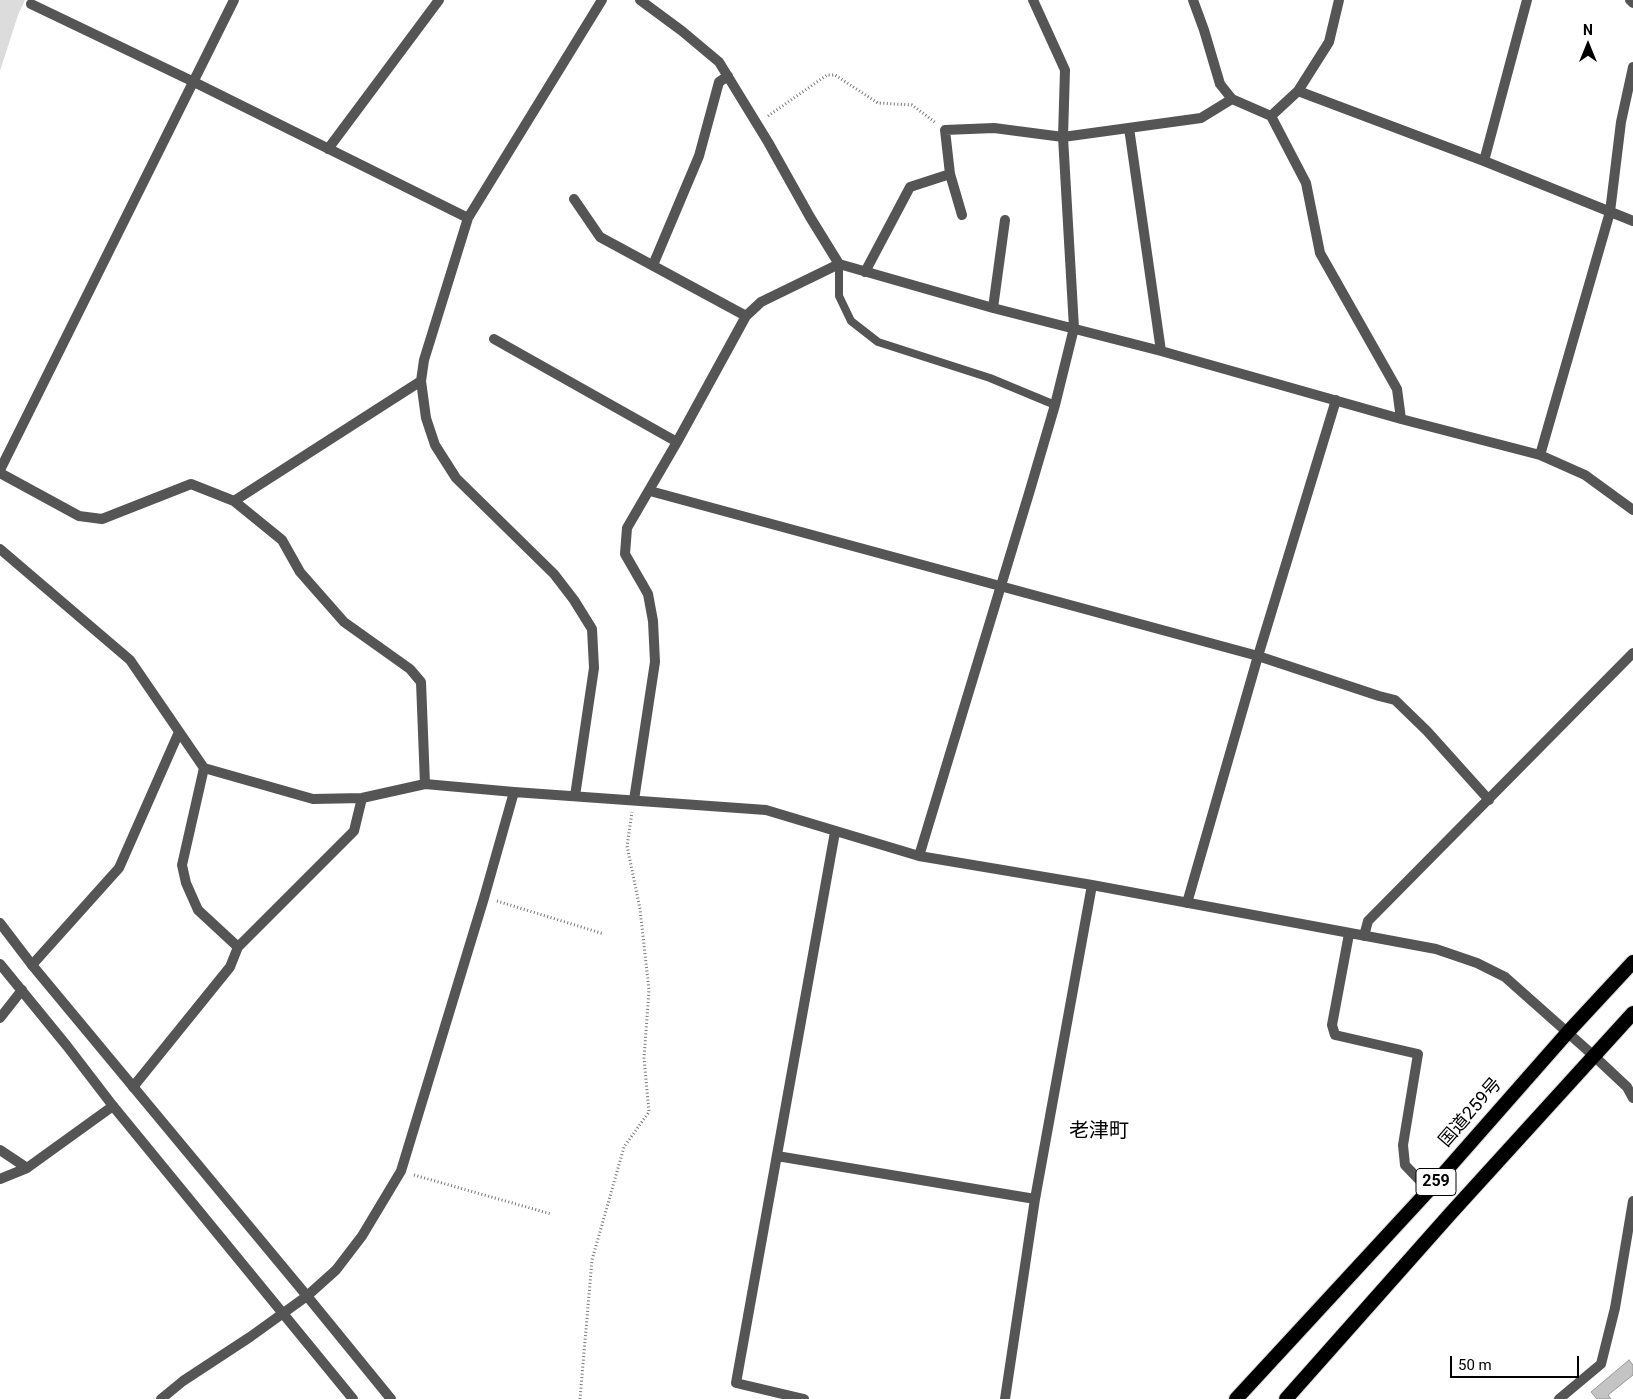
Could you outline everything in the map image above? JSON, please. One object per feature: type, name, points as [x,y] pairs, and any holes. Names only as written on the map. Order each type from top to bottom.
[{"type":"highway","name":"国道259号","points":[[1236,1399],[1429,1190],[1568,1032],[1633,962]]},
{"type":"highway","name":"259","points":[[1286,1399],[1444,1220],[1633,1013]]},
{"type":"street","points":[[234,0],[0,471],[79,516],[102,519],[192,484],[234,501],[282,540],[300,572],[344,622],[410,669],[421,682],[425,784]]},
{"type":"street","points":[[328,149],[439,0]]},
{"type":"street","points":[[575,796],[594,668],[592,629],[574,600],[554,574],[456,478],[435,445],[426,418],[421,381],[424,360],[468,218],[602,0]]},
{"type":"street","points":[[640,0],[682,31],[719,62],[839,264],[993,308],[1161,351],[1401,419],[1540,455],[1585,474],[1633,510]]},
{"type":"street","points":[[919,856],[1054,405],[1074,328],[1063,137],[1065,70],[1033,0]]},
{"type":"street","points":[[1193,0],[1220,84],[1232,100],[1270,116],[1306,182],[1320,253],[1396,389],[1401,419]]},
{"type":"street","points":[[1270,116],[1298,91],[1329,42],[1338,0]]},
{"type":"street","points":[[1484,161],[1527,0]]},
{"type":"street","points":[[1630,0],[1633,3]]},
{"type":"street","points":[[31,4],[194,82],[468,218]]},
{"type":"street","points":[[1540,455],[1610,212],[1621,122],[1633,67]]},
{"type":"street","points":[[653,265],[699,156],[719,82],[728,76]]},
{"type":"street","points":[[1298,91],[1484,161],[1633,221]]},
{"type":"street","points":[[962,215],[950,174],[946,130],[994,128],[1063,137],[1201,118],[1232,100]]},
{"type":"street","points":[[1129,128],[1161,351]]},
{"type":"street","points":[[865,272],[910,186],[950,174]]},
{"type":"street","points":[[574,199],[600,237],[746,316]]},
{"type":"street","points":[[993,308],[1005,220]]},
{"type":"street","points":[[634,800],[655,662],[653,621],[648,594],[625,554],[627,528],[650,491],[746,316],[761,302],[839,264]]},
{"type":"street","points":[[494,339],[677,442]]},
{"type":"street","points":[[234,501],[421,381]]},
{"type":"street","points":[[1187,903],[1258,656],[1336,400]]},
{"type":"street","points":[[650,491],[1258,656],[1395,700],[1427,731],[1489,800]]},
{"type":"street","points":[[0,549],[130,660],[204,768],[313,799],[362,798],[425,784],[766,810],[919,856],[1092,885],[1436,950],[1477,963],[1505,976],[1627,1087],[1633,1098]]},
{"type":"street","points":[[1364,936],[1368,921],[1633,653]]},
{"type":"street","points":[[32,965],[119,868],[178,732]]},
{"type":"street","points":[[204,768],[182,865],[186,883],[198,910],[238,947]]},
{"type":"street","points":[[161,1399],[182,1381],[307,1296],[336,1270],[362,1236],[401,1172],[514,792]]},
{"type":"street","points":[[133,1087],[230,966],[238,947],[354,830],[362,798]]},
{"type":"street","points":[[804,1399],[736,1383],[834,832]]},
{"type":"street","points":[[1005,1399],[1035,1199],[1092,885]]},
{"type":"street","points":[[0,923],[32,965],[391,1399]]},
{"type":"street","points":[[1349,934],[1332,1026],[1335,1035],[1418,1054],[1403,1145],[1405,1165],[1429,1190]]},
{"type":"street","points":[[0,964],[113,1106],[353,1399]]},
{"type":"street","points":[[0,1018],[22,990]]},
{"type":"street","points":[[0,1179],[27,1168],[113,1106]]},
{"type":"street","points":[[0,1150],[27,1168]]},
{"type":"street","points":[[777,1156],[1035,1199]]},
{"type":"street","points":[[1560,1399],[1600,1364],[1615,1308],[1633,1201]]},
{"type":"lane","points":[[839,264],[838,296],[850,321],[878,342],[990,378],[1054,405]]},
{"type":"path","points":[[757,124],[828,75],[835,75],[878,103],[912,105],[946,130]]},
{"type":"path","points":[[580,1399],[592,1260],[624,1147],[649,1112],[644,1058],[649,990],[640,909],[626,846],[634,800]]},
{"type":"path","points":[[484,898],[604,934]]},
{"type":"path","points":[[401,1172],[551,1214]]},
{"type":"shaded area","points":[[0,0],[25,0],[18,15],[0,71]]},
{"type":"building","points":[[1629,1360],[1633,1365],[1633,1375],[1608,1395],[1611,1399],[1597,1399],[1591,1392]]},
{"type":"district","name":"老津町","points":[[1099,1132]]}]
